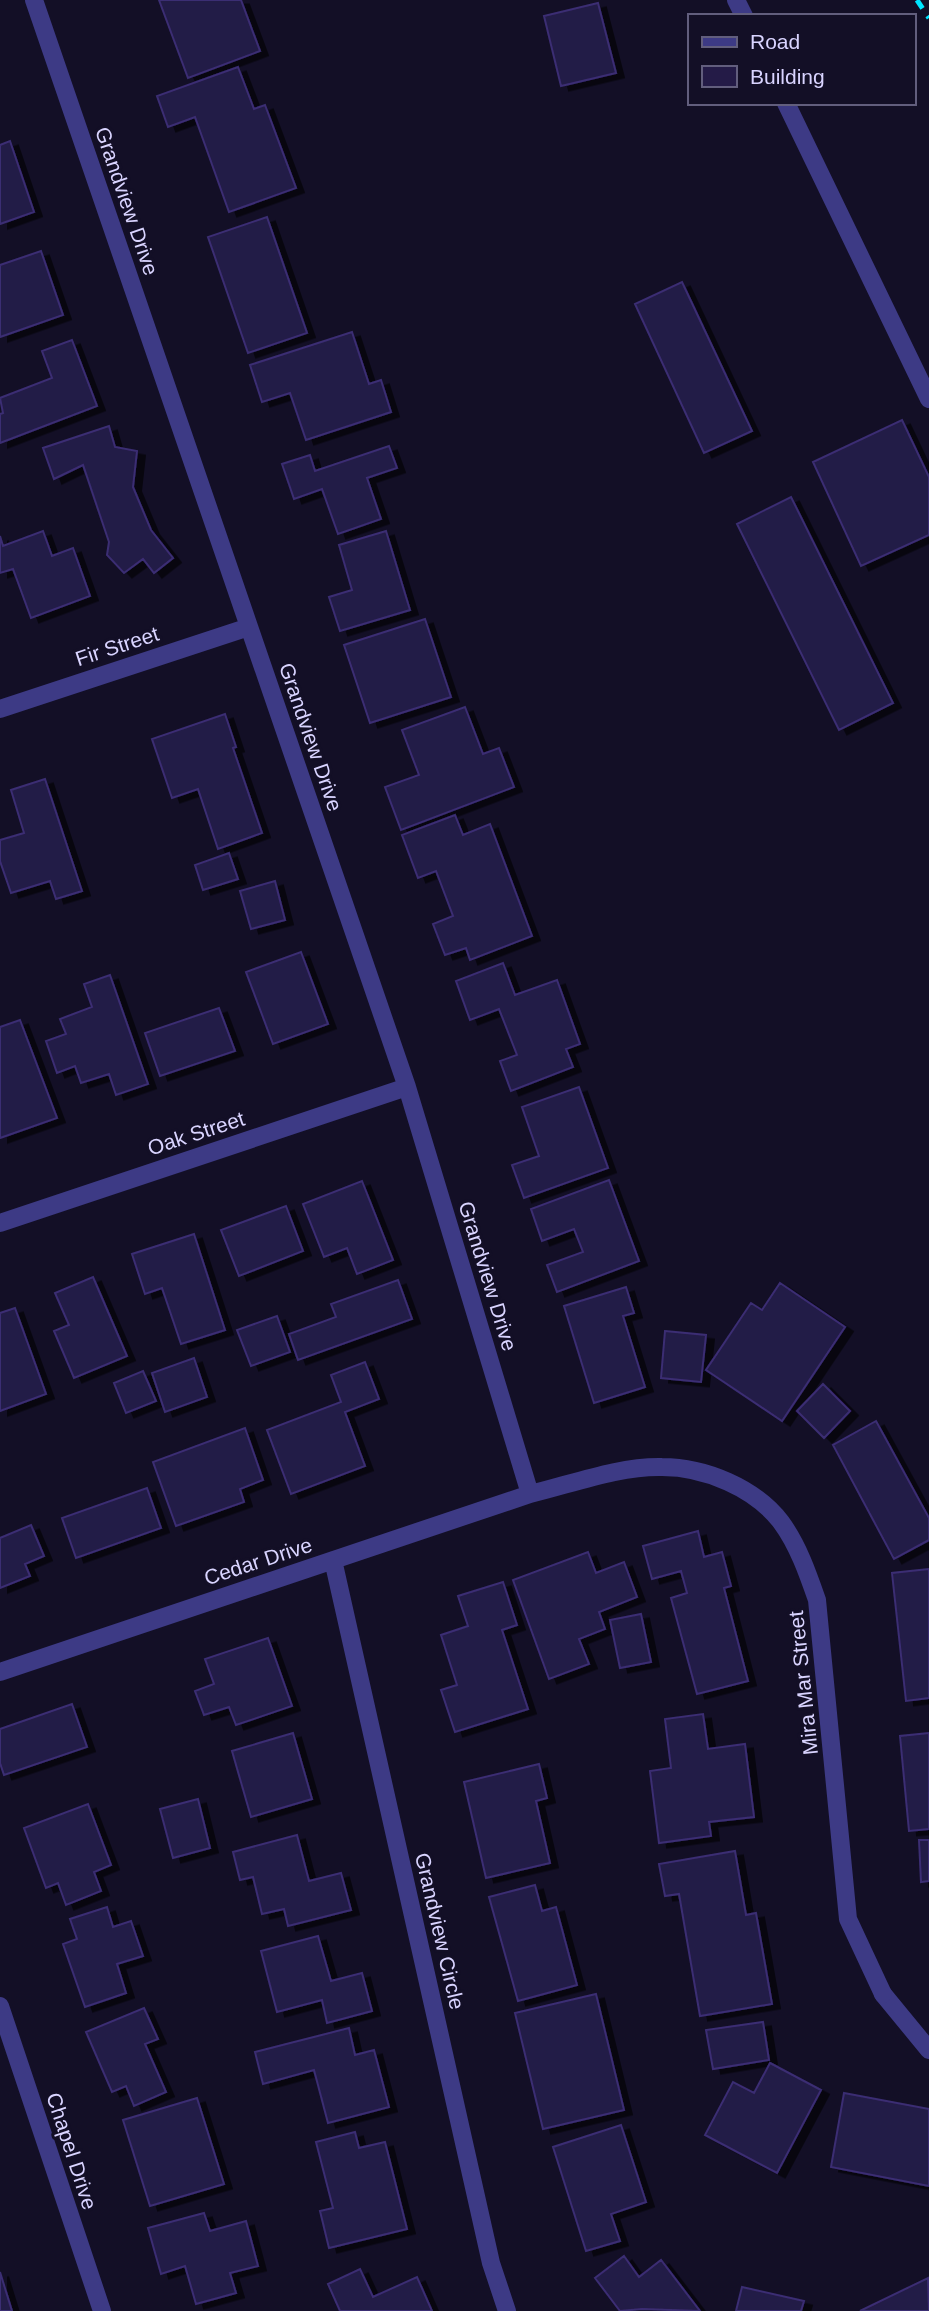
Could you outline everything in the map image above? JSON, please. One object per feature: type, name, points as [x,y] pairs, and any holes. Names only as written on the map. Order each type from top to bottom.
[{"type":"street","name":"Grandview Drive","points":[[34,0],[407,1087],[530,1494]]},
{"type":"street","points":[[787,105],[929,399]]},
{"type":"street","name":"Fir Street","points":[[0,709],[249,627]]},
{"type":"street","name":"Oak Street","points":[[0,1223],[407,1087]]},
{"type":"street","name":"Mira Mar Street","points":[[530,1494],[614,1474],[662,1467],[703,1473],[741,1487],[780,1521],[806,1568],[817,1600],[848,1919],[883,1994],[929,2050]]},
{"type":"street","name":"Cedar Drive","points":[[0,1672],[530,1494]]},
{"type":"street","name":"Grandview Circle","points":[[333,1560],[491,2263],[507,2311]]},
{"type":"street","name":"Chapel Drive","points":[[0,2006],[102,2311]]},
{"type":"building","points":[[159,0],[241,0],[260,51],[188,78]]},
{"type":"building","points":[[598,3],[616,73],[561,86],[544,16]]},
{"type":"building","points":[[238,67],[254,109],[265,105],[296,188],[229,212],[195,117],[168,127],[157,96]]},
{"type":"building","points":[[10,141],[34,212],[0,224],[0,145]]},
{"type":"building","points":[[267,217],[307,333],[248,353],[208,237]]},
{"type":"building","points":[[41,251],[63,315],[0,337],[0,265]]},
{"type":"building","points":[[682,282],[752,431],[704,453],[635,304]]},
{"type":"building","points":[[352,332],[369,384],[381,380],[391,412],[306,440],[290,393],[262,402],[250,365]]},
{"type":"building","points":[[72,340],[97,406],[0,443],[0,414],[3,413],[0,398],[52,378],[42,351]]},
{"type":"building","points":[[902,420],[929,477],[929,535],[861,566],[813,462]]},
{"type":"building","points":[[109,426],[115,447],[137,451],[133,487],[151,530],[173,558],[154,573],[143,559],[124,573],[107,555],[109,542],[83,465],[54,479],[43,448]]},
{"type":"building","points":[[389,446],[397,468],[367,478],[381,519],[338,534],[322,489],[294,499],[282,464],[310,455],[315,471]]},
{"type":"building","points":[[791,497],[893,703],[839,730],[737,524]]},
{"type":"building","points":[[43,531],[52,556],[73,548],[90,596],[31,618],[13,569],[0,573],[0,536],[3,546]]},
{"type":"building","points":[[386,531],[410,610],[340,631],[329,597],[352,590],[339,545]]},
{"type":"building","points":[[425,619],[451,697],[370,723],[344,645]]},
{"type":"building","points":[[465,707],[483,754],[499,748],[514,787],[401,830],[385,787],[419,775],[402,730]]},
{"type":"building","points":[[225,714],[236,747],[233,748],[262,833],[218,849],[198,789],[172,798],[152,739]]},
{"type":"building","points":[[45,779],[82,891],[56,899],[50,881],[11,893],[0,861],[0,840],[24,833],[11,790]]},
{"type":"building","points":[[455,815],[463,835],[490,824],[532,936],[470,960],[466,948],[445,955],[433,924],[453,916],[436,871],[418,878],[402,835]]},
{"type":"building","points":[[229,853],[238,879],[203,890],[195,865]]},
{"type":"building","points":[[275,881],[285,920],[251,929],[240,891]]},
{"type":"building","points":[[301,952],[328,1024],[273,1044],[246,972]]},
{"type":"building","points":[[503,963],[515,995],[557,980],[580,1044],[566,1049],[573,1067],[511,1091],[500,1061],[517,1055],[499,1009],[470,1020],[456,981]]},
{"type":"building","points":[[110,975],[148,1084],[116,1095],[109,1074],[81,1083],[75,1066],[57,1073],[46,1041],[66,1034],[60,1019],[92,1007],[84,984]]},
{"type":"building","points":[[219,1008],[235,1051],[160,1076],[145,1033]]},
{"type":"building","points":[[20,1020],[57,1118],[0,1138],[0,1027]]},
{"type":"building","points":[[579,1087],[608,1168],[524,1198],[512,1165],[539,1156],[522,1107]]},
{"type":"building","points":[[609,1180],[639,1261],[557,1292],[547,1265],[583,1252],[574,1229],[542,1241],[531,1209]]},
{"type":"building","points":[[362,1181],[393,1260],[357,1274],[347,1248],[324,1257],[303,1204]]},
{"type":"building","points":[[286,1206],[303,1251],[239,1276],[221,1230]]},
{"type":"building","points":[[194,1234],[225,1330],[181,1344],[162,1288],[145,1294],[132,1254]]},
{"type":"building","points":[[93,1277],[127,1356],[74,1378],[54,1331],[69,1325],[55,1293]]},
{"type":"building","points":[[398,1280],[412,1319],[298,1360],[289,1334],[336,1317],[331,1304]]},
{"type":"building","points":[[780,1283],[845,1327],[782,1421],[706,1370],[751,1303],[762,1310]]},
{"type":"building","points":[[626,1287],[634,1313],[623,1316],[645,1387],[594,1403],[564,1306]]},
{"type":"building","points":[[15,1308],[46,1394],[0,1411],[0,1313]]},
{"type":"building","points":[[277,1316],[290,1352],[251,1366],[237,1330]]},
{"type":"building","points":[[665,1331],[706,1335],[701,1382],[661,1378]]},
{"type":"building","points":[[194,1358],[207,1397],[165,1412],[152,1373]]},
{"type":"building","points":[[365,1362],[379,1399],[345,1412],[365,1466],[291,1494],[267,1430],[341,1402],[331,1375]]},
{"type":"building","points":[[143,1371],[156,1401],[126,1413],[114,1383]]},
{"type":"building","points":[[823,1384],[850,1411],[824,1438],[797,1411]]},
{"type":"building","points":[[876,1421],[929,1518],[929,1540],[894,1559],[833,1445]]},
{"type":"building","points":[[245,1428],[263,1480],[240,1489],[244,1502],[176,1526],[153,1462]]},
{"type":"building","points":[[147,1488],[161,1528],[76,1558],[62,1518]]},
{"type":"building","points":[[31,1525],[44,1556],[25,1564],[30,1576],[0,1588],[0,1538]]},
{"type":"building","points":[[698,1531],[704,1557],[722,1552],[731,1586],[724,1588],[748,1681],[697,1694],[671,1598],[687,1593],[681,1571],[652,1579],[643,1546]]},
{"type":"building","points":[[588,1552],[596,1573],[624,1562],[637,1597],[599,1612],[605,1629],[579,1639],[589,1664],[549,1679],[513,1580]]},
{"type":"building","points":[[929,1569],[929,1698],[906,1701],[892,1573]]},
{"type":"building","points":[[503,1582],[517,1625],[502,1630],[528,1709],[455,1732],[441,1690],[457,1685],[441,1635],[468,1626],[458,1596]]},
{"type":"building","points":[[641,1614],[651,1662],[620,1668],[610,1620]]},
{"type":"building","points":[[268,1638],[292,1706],[236,1725],[229,1707],[204,1715],[195,1691],[214,1684],[205,1659]]},
{"type":"building","points":[[72,1704],[87,1747],[4,1775],[0,1763],[0,1729]]},
{"type":"building","points":[[703,1714],[708,1749],[745,1744],[754,1817],[709,1822],[711,1836],[659,1843],[650,1771],[671,1768],[665,1719]]},
{"type":"building","points":[[293,1733],[312,1799],[251,1817],[232,1751]]},
{"type":"building","points":[[929,1733],[929,1829],[909,1831],[900,1736]]},
{"type":"building","points":[[539,1764],[547,1798],[536,1801],[550,1863],[486,1878],[464,1782]]},
{"type":"building","points":[[198,1799],[210,1848],[173,1858],[160,1809]]},
{"type":"building","points":[[88,1804],[111,1865],[94,1872],[101,1891],[66,1905],[58,1883],[46,1888],[24,1828]]},
{"type":"building","points":[[297,1835],[309,1881],[341,1873],[351,1910],[288,1926],[284,1909],[262,1914],[253,1877],[240,1880],[233,1852]]},
{"type":"building","points":[[919,1840],[929,1840],[929,1881],[921,1882]]},
{"type":"building","points":[[735,1851],[746,1915],[756,1913],[772,2004],[700,2016],[679,1894],[665,1896],[659,1864]]},
{"type":"building","points":[[535,1885],[542,1911],[556,1907],[577,1985],[518,2001],[489,1897]]},
{"type":"building","points":[[107,1907],[113,1927],[131,1921],[143,1956],[117,1964],[126,1993],[85,2007],[63,1944],[77,1939],[70,1919]]},
{"type":"building","points":[[318,1936],[331,1981],[362,1973],[372,2011],[327,2023],[322,2000],[277,2012],[261,1951]]},
{"type":"building","points":[[596,1994],[624,2110],[543,2129],[515,2013]]},
{"type":"building","points":[[144,2008],[158,2039],[145,2044],[166,2092],[134,2106],[126,2086],[112,2092],[86,2032]]},
{"type":"building","points":[[763,2022],[769,2060],[713,2069],[706,2030]]},
{"type":"building","points":[[349,2028],[355,2055],[374,2050],[389,2107],[328,2123],[314,2070],[263,2084],[255,2052]]},
{"type":"building","points":[[770,2063],[821,2090],[777,2173],[705,2135],[733,2082],[754,2093]]},
{"type":"building","points":[[844,2093],[929,2109],[929,2186],[831,2167]]},
{"type":"building","points":[[197,2098],[224,2184],[150,2206],[123,2120]]},
{"type":"building","points":[[621,2125],[646,2202],[611,2214],[620,2241],[586,2251],[553,2147]]},
{"type":"building","points":[[355,2132],[359,2148],[385,2142],[407,2229],[329,2248],[320,2211],[333,2208],[316,2142]]},
{"type":"building","points":[[204,2213],[210,2231],[246,2221],[258,2266],[230,2273],[236,2293],[196,2304],[185,2266],[161,2274],[148,2228]]},
{"type":"building","points":[[624,2256],[639,2277],[661,2260],[700,2311],[620,2311],[595,2278]]},
{"type":"building","points":[[360,2269],[373,2297],[417,2277],[432,2311],[340,2311],[328,2284]]},
{"type":"building","points":[[0,2272],[12,2311],[0,2311]]},
{"type":"building","points":[[928,2278],[929,2311],[860,2311]]},
{"type":"building","points":[[742,2287],[804,2301],[801,2311],[736,2311]]},
{"type":"railway","points":[[917,0],[929,18]]}]
